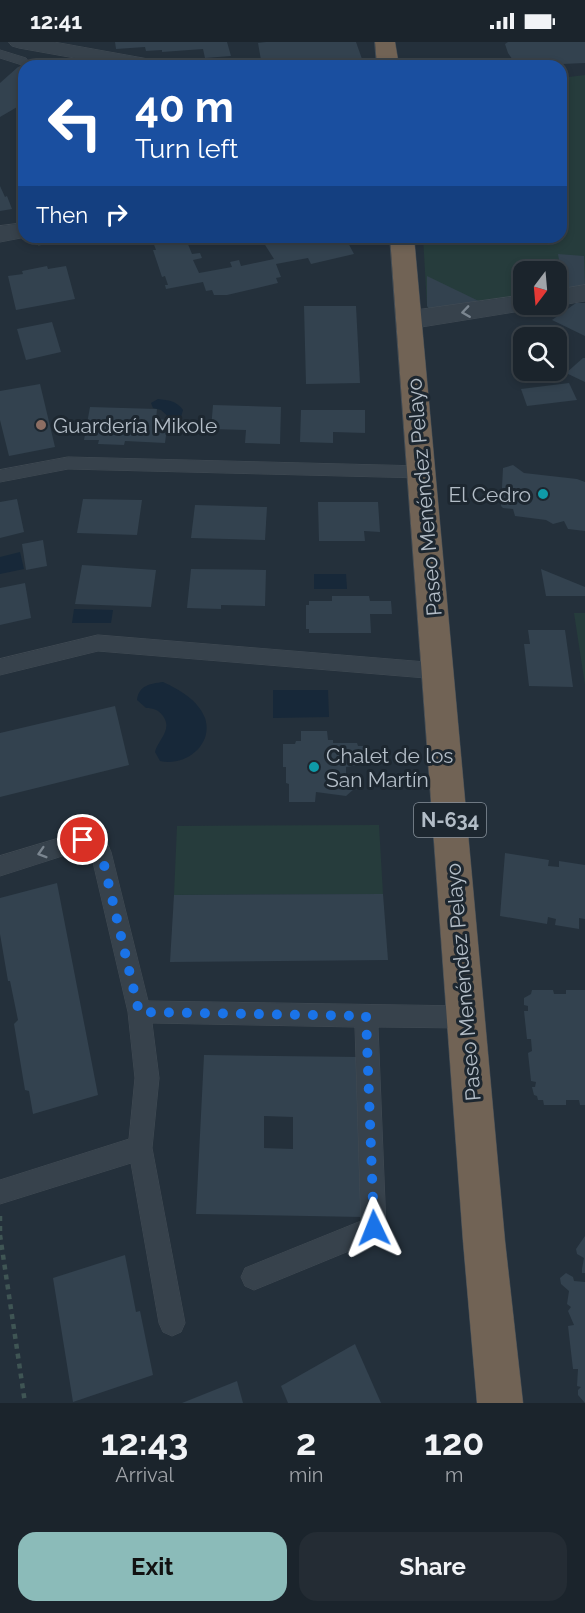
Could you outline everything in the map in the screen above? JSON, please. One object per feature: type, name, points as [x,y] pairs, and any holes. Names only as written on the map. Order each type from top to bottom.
[{"type":"highway","points":[[385,42],[387,60]]},
{"type":"highway","name":"Paseo Menéndez Pelayo","points":[[403,243],[483,1229],[500,1403]]},
{"type":"street","points":[[20,52],[97,60]]},
{"type":"street","points":[[0,234],[18,231]]},
{"type":"street","points":[[567,296],[585,293]]},
{"type":"street","points":[[409,320],[513,305]]},
{"type":"lane","points":[[0,54],[20,52]]},
{"type":"lane","points":[[0,476],[68,464],[422,472]]},
{"type":"lane","points":[[0,667],[98,643],[438,671]]},
{"type":"lane","points":[[0,866],[83,840],[101,852],[139,1012],[147,1078],[140,1148],[172,1323]]},
{"type":"lane","points":[[139,1012],[466,1017]]},
{"type":"lane","points":[[254,1277],[374,1228],[366,1016]]},
{"type":"lane","points":[[0,1192],[140,1148]]},
{"type":"path","points":[[0,1235],[25,1403]]},
{"type":"green space","points":[[585,75],[585,286],[567,289],[567,261],[513,261],[513,298],[430,310],[427,306],[423,243],[567,243],[567,77]]},
{"type":"green space","points":[[574,613],[585,613],[585,685]]},
{"type":"green space","points":[[379,825],[383,894],[174,895],[177,826]]},
{"type":"water","points":[[158,399],[178,405],[183,410],[181,417],[172,420],[161,410],[153,408],[151,403]]},
{"type":"water","points":[[20,552],[24,569],[0,574],[0,557]]},
{"type":"water","points":[[314,574],[346,574],[347,589],[314,589]]},
{"type":"water","points":[[74,609],[113,610],[111,623],[72,623]]},
{"type":"water","points":[[163,682],[182,692],[198,706],[205,718],[207,728],[201,745],[195,752],[178,761],[160,761],[155,752],[166,730],[166,721],[160,712],[146,708],[137,700],[143,688]]},
{"type":"water","points":[[273,690],[328,690],[329,717],[273,718]]},
{"type":"building","points":[[115,42],[227,42],[231,56],[205,58],[203,49],[162,52],[162,50],[146,51],[145,47],[116,49]]},
{"type":"building","points":[[356,42],[362,59],[368,60],[261,60],[258,43]]},
{"type":"building","points":[[508,42],[585,42],[585,63],[567,64],[567,60],[513,60],[505,44]]},
{"type":"building","points":[[18,67],[18,106],[0,117],[0,83]]},
{"type":"building","points":[[0,186],[5,197],[7,196],[12,209],[0,211]]},
{"type":"building","points":[[153,243],[187,243],[192,254],[200,253],[202,258],[193,260],[199,273],[232,267],[230,262],[239,260],[241,266],[274,259],[264,243],[348,243],[354,254],[311,264],[308,258],[276,264],[281,277],[276,278],[278,283],[227,295],[214,295],[212,290],[206,291],[203,282],[166,289],[165,285],[168,285],[165,276],[162,277],[153,250],[156,250]]},
{"type":"building","points":[[558,254],[584,256],[585,286],[567,289],[567,261],[559,261]]},
{"type":"building","points":[[47,266],[48,269],[66,266],[75,299],[16,310],[8,276]]},
{"type":"building","points":[[427,276],[487,305],[430,310],[427,306]]},
{"type":"building","points":[[576,303],[585,303],[585,336],[552,320],[559,315],[567,315],[567,309]]},
{"type":"building","points":[[304,306],[356,306],[360,383],[306,384]]},
{"type":"building","points":[[52,322],[61,352],[26,360],[17,329]]},
{"type":"building","points":[[583,358],[585,358],[585,382],[567,372]]},
{"type":"building","points":[[569,383],[577,400],[527,406],[521,389]]},
{"type":"building","points":[[40,384],[55,447],[9,456],[0,420],[0,391]]},
{"type":"building","points":[[213,405],[281,407],[280,444],[245,443],[246,430],[211,429]]},
{"type":"building","points":[[90,407],[157,409],[156,419],[168,420],[165,443],[125,441],[124,445],[98,444],[99,440],[84,440]]},
{"type":"building","points":[[301,410],[365,410],[365,433],[333,432],[333,443],[300,442]]},
{"type":"building","name":"El Cedro","points":[[513,465],[524,473],[577,479],[585,482],[585,531],[568,529],[564,521],[553,524],[546,520],[515,516],[513,509],[503,508],[501,506],[503,468]]},
{"type":"building","points":[[17,499],[24,532],[0,538],[0,502]]},
{"type":"building","points":[[83,499],[142,500],[137,535],[77,533]]},
{"type":"building","points":[[318,502],[378,502],[380,532],[364,531],[365,541],[319,541]]},
{"type":"building","points":[[195,505],[267,507],[265,540],[191,538]]},
{"type":"building","points":[[43,540],[47,566],[26,570],[22,544]]},
{"type":"building","points":[[82,565],[156,570],[151,607],[75,604]]},
{"type":"building","points":[[191,569],[266,570],[265,606],[221,605],[221,609],[187,608]]},
{"type":"building","points":[[541,569],[585,587],[585,596],[546,596]]},
{"type":"building","points":[[25,583],[31,618],[0,625],[0,588]]},
{"type":"building","points":[[332,596],[369,596],[370,601],[391,601],[392,614],[370,614],[371,633],[309,633],[309,629],[306,629],[306,605],[309,605],[309,601],[332,601]]},
{"type":"building","points":[[528,630],[565,630],[573,687],[529,686],[524,644],[530,644]]},
{"type":"building","points":[[115,706],[129,765],[0,797],[0,733]]},
{"type":"building","name":"Chalet de los San Martín","points":[[301,731],[327,731],[328,740],[333,740],[333,743],[357,743],[358,746],[366,746],[370,751],[371,758],[366,764],[346,767],[346,774],[354,780],[354,789],[346,796],[316,792],[315,802],[289,802],[289,784],[286,783],[286,767],[283,767],[283,744],[295,744],[296,741],[301,741]]},
{"type":"building","points":[[505,853],[549,860],[548,866],[559,867],[559,861],[585,865],[585,919],[579,918],[579,929],[555,925],[556,919],[548,917],[547,924],[500,916]]},
{"type":"building","points":[[57,883],[98,1095],[33,1114],[29,1091],[25,1090],[14,1024],[18,1020],[0,934],[0,898]]},
{"type":"building","points":[[383,894],[388,960],[170,962],[174,895]]},
{"type":"building","points":[[532,990],[553,990],[554,994],[566,994],[566,990],[585,990],[585,1105],[580,1105],[579,1100],[566,1100],[566,1105],[544,1105],[543,1100],[538,1100],[534,1095],[532,1087],[535,1087],[536,1082],[531,1081],[528,1053],[532,1051],[531,1039],[527,1039],[524,1011],[528,1011],[528,1006],[524,1005],[524,998],[531,994]]},
{"type":"building","points":[[204,1055],[360,1057],[363,1217],[196,1214]],"holes":[[[264,1116],[293,1117],[293,1149],[264,1148]]]},
{"type":"building","points":[[585,1236],[585,1273],[582,1273],[584,1258],[577,1254],[576,1249]]},
{"type":"building","points":[[125,1255],[136,1312],[140,1311],[153,1375],[73,1402],[53,1278]]},
{"type":"building","points":[[566,1273],[573,1277],[574,1281],[585,1282],[585,1403],[578,1395],[581,1387],[577,1386],[578,1369],[573,1369],[568,1326],[574,1325],[568,1311],[571,1307],[567,1304],[569,1291],[561,1284],[560,1278]]},
{"type":"building","points":[[355,1344],[381,1403],[288,1403],[281,1386]]},
{"type":"building","points":[[237,1381],[243,1403],[182,1403]]},
{"type":"place","name":"Guardería Mikole","points":[[41,425]]},
{"type":"place","name":"El Cedro","points":[[543,494]]},
{"type":"place","name":"Chalet de los San Martín","points":[[314,767]]},
{"type":"route","points":[[83,840],[101,852],[139,1012],[366,1016],[374,1228]]}]
